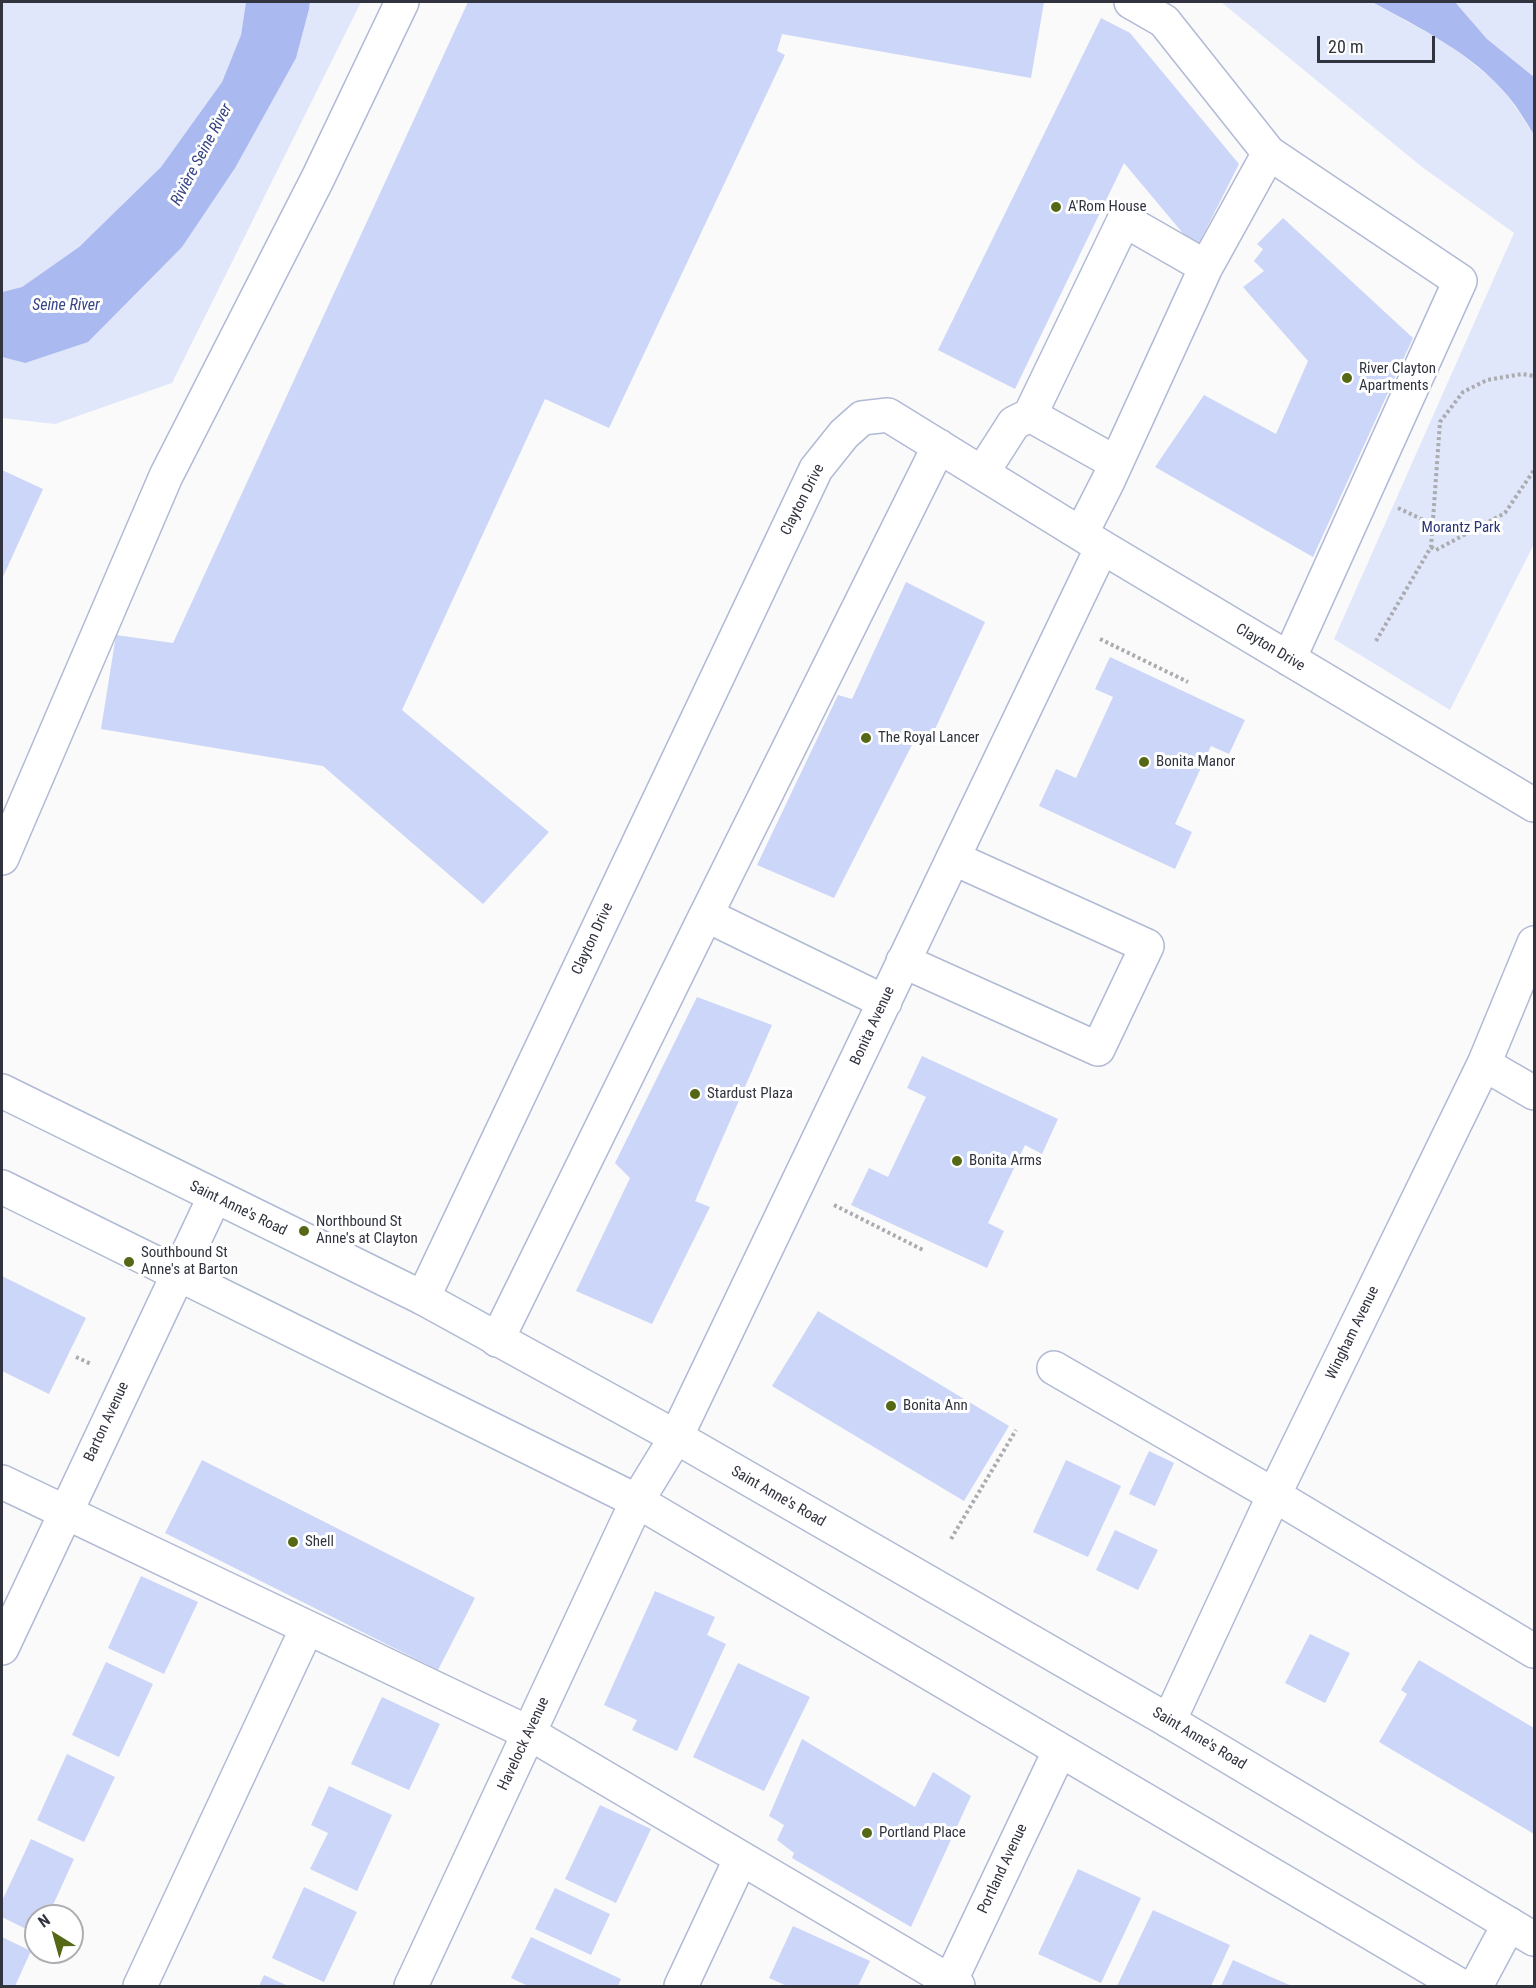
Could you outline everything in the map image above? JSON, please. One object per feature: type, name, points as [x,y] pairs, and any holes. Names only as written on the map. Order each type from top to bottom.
[{"type":"street","points":[[2,858],[166,476],[318,178],[402,2]]},
{"type":"street","points":[[1131,2],[1164,21],[1269,153],[1460,281],[1288,658]]},
{"type":"street","name":"Bonita Avenue","points":[[637,1501],[676,1437],[953,858],[1091,541],[1116,463],[1206,267],[1269,153]]},
{"type":"street","points":[[982,473],[1014,423],[1030,415],[1124,220],[1206,267]]},
{"type":"street","name":"Clayton Drive","points":[[423,1298],[816,469],[844,434],[862,418],[888,415],[1091,541],[1534,805]]},
{"type":"street","points":[[1030,415],[1116,463]]},
{"type":"street","points":[[498,1340],[939,446]]},
{"type":"street","points":[[903,961],[1098,1049],[1147,946],[953,858]]},
{"type":"street","points":[[706,915],[885,1002]]},
{"type":"street","name":"Wingham Avenue","points":[[1169,1721],[1274,1495],[1484,1064],[1534,943]]},
{"type":"street","points":[[1484,1064],[1534,1093]]},
{"type":"street","name":"Saint Anne's Road","points":[[2,1091],[423,1298],[676,1437],[1169,1721],[1522,1932]]},
{"type":"street","points":[[2,1187],[637,1501],[1059,1752],[1461,1986]]},
{"type":"street","name":"Barton Avenue","points":[[2,1648],[214,1197]]},
{"type":"street","points":[[1054,1368],[1274,1495],[1534,1651]]},
{"type":"street","points":[[2,1482],[65,1514],[529,1733],[952,1985]]},
{"type":"street","name":"Havelock Avenue","points":[[411,1986],[637,1501]]},
{"type":"street","points":[[140,1986],[307,1628]]},
{"type":"street","name":"Portland Avenue","points":[[952,1985],[1059,1752]]},
{"type":"street","points":[[681,1986],[741,1858]]},
{"type":"street","points":[[1476,1986],[1522,1932]]},
{"type":"path","points":[[1376,641],[1431,547],[1440,423],[1463,392],[1487,380],[1522,374],[1534,376]]},
{"type":"path","points":[[1431,547],[1437,549],[1506,513],[1534,470]]},
{"type":"path","points":[[1398,508],[1432,524]]},
{"type":"path","points":[[1098,638],[1188,682]]},
{"type":"path","points":[[834,1206],[925,1251]]},
{"type":"path","points":[[76,1357],[91,1364]]},
{"type":"path","points":[[951,1539],[1016,1430]]},
{"type":"green space","points":[[2,2],[246,2],[241,35],[222,82],[161,167],[79,247],[22,287],[2,292]]},
{"type":"green space","points":[[310,2],[361,2],[172,383],[55,424],[2,418],[2,357],[25,363],[309,9]]},
{"type":"green space","name":"Morantz Park","points":[[1221,2],[1372,2],[1448,44],[1490,77],[1509,97],[1534,135],[1534,544],[1450,710],[1334,639],[1514,233],[1422,167]]},
{"type":"green space","points":[[1455,2],[1534,2],[1534,77],[1487,39]]},
{"type":"water","name":"Seine River","points":[[246,2],[310,2],[296,58],[235,168],[182,247],[88,342],[25,363],[2,357],[2,292],[22,287],[79,247],[161,167],[222,82],[241,35]]},
{"type":"water","points":[[1372,2],[1455,2],[1487,39],[1534,77],[1534,135],[1508,96],[1478,67],[1445,43]]},
{"type":"building","points":[[468,2],[1044,2],[1031,78],[782,34],[777,51],[785,55],[609,428],[545,399],[402,710],[549,832],[483,904],[323,766],[101,729],[116,635],[173,643]]},
{"type":"building","name":"A'Rom House","points":[[1101,18],[1130,33],[1239,164],[1196,249],[1124,163],[1015,389],[938,350]]},
{"type":"building","name":"River Clayton Apartments","points":[[1283,218],[1413,338],[1313,557],[1155,467],[1204,395],[1276,434],[1308,361],[1243,287],[1264,271],[1254,261],[1263,249],[1257,244]]},
{"type":"building","points":[[2,470],[43,489],[2,579]]},
{"type":"building","name":"The Royal Lancer","points":[[906,582],[985,622],[929,742],[917,735],[834,898],[757,865],[838,695],[852,699]]},
{"type":"building","name":"Bonita Manor","points":[[1110,657],[1245,720],[1229,754],[1211,746],[1175,824],[1192,832],[1175,869],[1039,806],[1056,769],[1076,778],[1113,697],[1095,689]]},
{"type":"building","name":"Stardust Plaza","points":[[697,997],[772,1025],[695,1201],[710,1207],[652,1324],[576,1291],[630,1178],[615,1163]]},
{"type":"building","name":"Bonita Arms","points":[[922,1056],[1058,1119],[1042,1154],[1025,1145],[988,1223],[1004,1231],[987,1268],[851,1205],[869,1168],[888,1177],[926,1097],[907,1088]]},
{"type":"building","points":[[2,1276],[86,1318],[49,1394],[2,1371]]},
{"type":"building","name":"Bonita Ann","points":[[818,1311],[1009,1426],[964,1501],[772,1386]]},
{"type":"building","points":[[1149,1451],[1174,1463],[1155,1506],[1129,1494]]},
{"type":"building","points":[[202,1460],[475,1598],[438,1670],[165,1533]]},
{"type":"building","points":[[1066,1460],[1121,1486],[1088,1557],[1033,1532]]},
{"type":"building","points":[[1115,1530],[1158,1550],[1138,1590],[1096,1570]]},
{"type":"building","points":[[141,1576],[198,1602],[164,1674],[108,1648]]},
{"type":"building","points":[[655,1591],[715,1617],[707,1635],[726,1644],[677,1751],[632,1730],[637,1720],[604,1705]]},
{"type":"building","points":[[1310,1634],[1350,1653],[1325,1703],[1285,1683]]},
{"type":"building","points":[[1419,1660],[1534,1728],[1534,1834],[1379,1742],[1407,1694],[1401,1690]]},
{"type":"building","points":[[106,1662],[153,1684],[119,1757],[72,1735]]},
{"type":"building","points":[[738,1663],[810,1697],[764,1791],[693,1757]]},
{"type":"building","points":[[382,1697],[440,1724],[409,1790],[351,1764]]},
{"type":"building","name":"Portland Place","points":[[802,1739],[915,1807],[933,1772],[971,1796],[911,1927],[792,1858],[794,1853],[777,1840],[784,1825],[769,1816]]},
{"type":"building","points":[[67,1754],[115,1777],[84,1842],[37,1820]]},
{"type":"building","points":[[329,1786],[392,1815],[357,1891],[310,1869],[328,1833],[311,1825]]},
{"type":"building","points":[[600,1805],[651,1829],[616,1903],[565,1879]]},
{"type":"building","points":[[31,1839],[74,1859],[53,1904],[24,1904],[24,1928],[2,1917],[2,1901]]},
{"type":"building","points":[[1078,1869],[1141,1898],[1101,1983],[1038,1954]]},
{"type":"building","points":[[304,1887],[357,1912],[324,1982],[272,1958]]},
{"type":"building","points":[[555,1888],[610,1914],[591,1955],[535,1929]]},
{"type":"building","points":[[1153,1910],[1230,1945],[1211,1986],[1117,1986]]},
{"type":"building","points":[[793,1926],[870,1961],[858,1986],[787,1986],[769,1978]]},
{"type":"building","points":[[2,1937],[24,1948],[25,1964],[15,1986],[2,1986]]},
{"type":"building","points":[[531,1937],[621,1979],[618,1986],[528,1986],[511,1978]]},
{"type":"building","points":[[1233,1960],[1271,1977],[1292,1986],[1221,1986]]},
{"type":"building","points":[[264,1975],[288,1986],[259,1986]]},
{"type":"place","name":"A'Rom House","points":[[1056,207]]},
{"type":"place","name":"River Clayton Apartments","points":[[1347,378]]},
{"type":"place","name":"The Royal Lancer","points":[[866,738]]},
{"type":"place","name":"Bonita Manor","points":[[1144,762]]},
{"type":"place","name":"Stardust Plaza","points":[[695,1094]]},
{"type":"place","name":"Bonita Arms","points":[[957,1161]]},
{"type":"place","name":"Northbound St Anne's at Clayton","points":[[304,1231]]},
{"type":"place","name":"Southbound St Anne's at Barton","points":[[129,1262]]},
{"type":"place","name":"Bonita Ann","points":[[891,1406]]},
{"type":"place","name":"Shell","points":[[293,1542]]},
{"type":"place","name":"Portland Place","points":[[867,1833]]},
{"type":"water label","name":"Rivière Seine River","points":[[202,155]]}]
